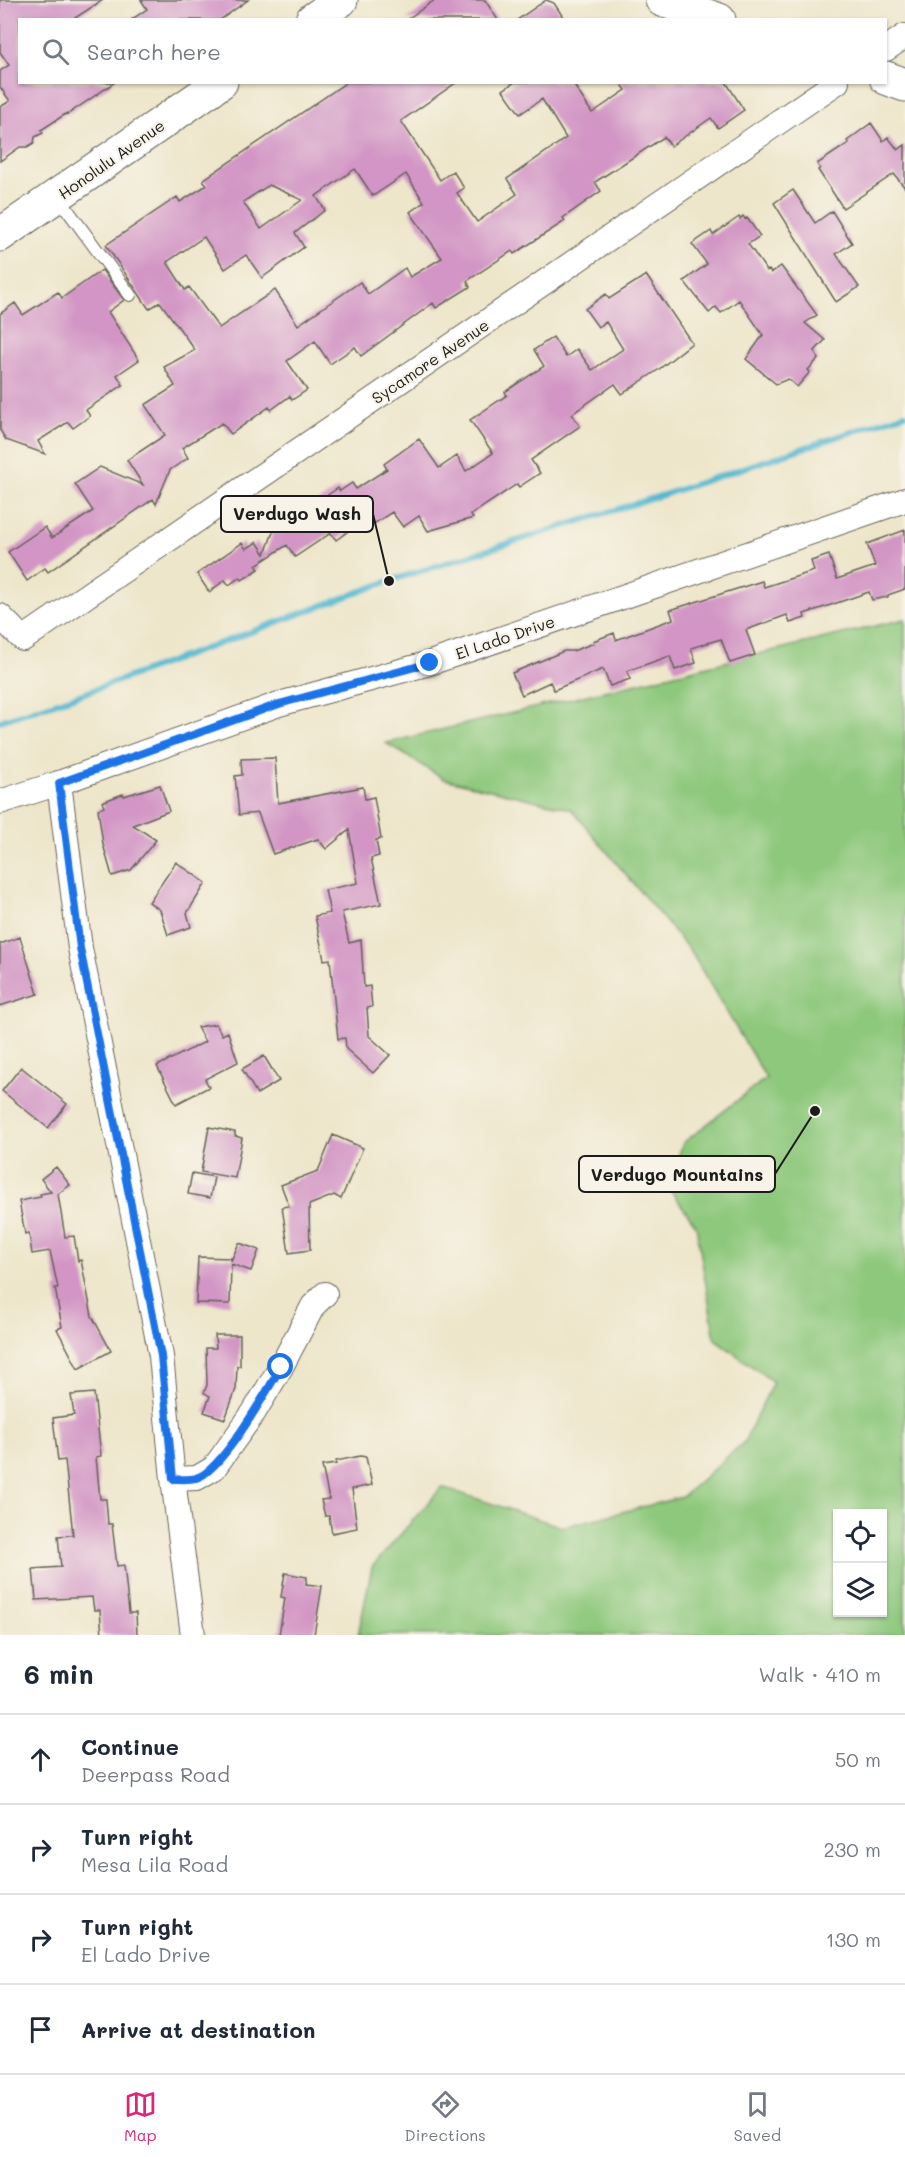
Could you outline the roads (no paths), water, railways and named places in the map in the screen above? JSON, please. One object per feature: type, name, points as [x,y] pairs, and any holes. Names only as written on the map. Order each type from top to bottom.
[{"type":"street","points":[[315,18],[341,0]]},
{"type":"street","points":[[662,0],[713,18]]},
{"type":"street","points":[[887,49],[905,36]]},
{"type":"street","points":[[887,79],[905,85]]},
{"type":"street","name":"Honolulu Avenue","points":[[0,235],[218,84]]},
{"type":"street","name":"Sycamore Avenue","points":[[9,631],[834,84]]},
{"type":"street","name":"El Lado Drive","points":[[0,802],[279,704],[430,663],[905,500]]},
{"type":"street","points":[[59,783],[80,948],[161,1356],[173,1479],[194,1635]]},
{"type":"street","points":[[173,1479],[197,1478],[214,1468],[254,1412],[313,1306],[325,1294]]},
{"type":"lane","points":[[57,196],[130,295]]},
{"type":"waterway","points":[[0,721],[85,693],[389,581],[666,494],[905,414]]},
{"type":"place","name":"Verdugo Wash","points":[[389,581]]},
{"type":"place","name":"Verdugo Mountains","points":[[815,1111]]}]
